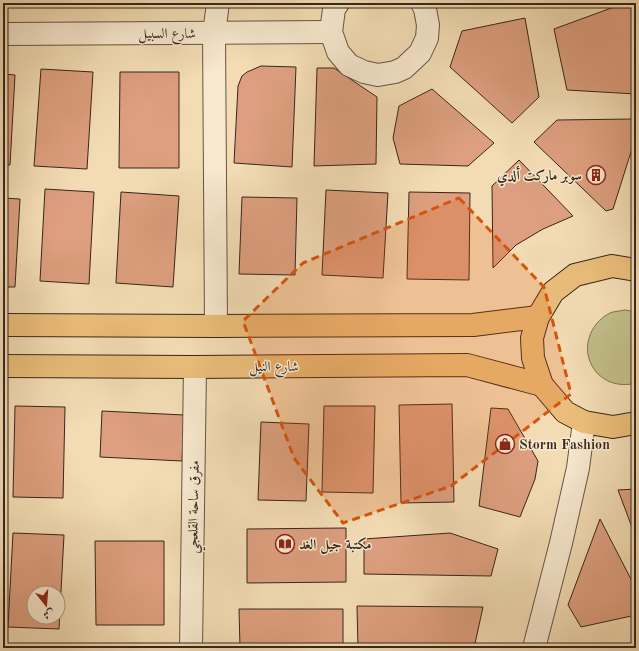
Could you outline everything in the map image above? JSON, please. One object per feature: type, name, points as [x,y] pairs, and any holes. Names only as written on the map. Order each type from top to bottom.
[{"type":"main road","points":[[636,270],[612,266],[575,275],[554,292],[538,317],[532,338],[533,358],[542,385],[565,412],[584,422],[613,427],[636,423]]},
{"type":"main road","points":[[3,325],[474,326],[538,317]]},
{"type":"main road","name":"شارع النيل","points":[[3,366],[195,367],[467,365],[542,385]]},
{"type":"street","points":[[216,326],[214,33],[218,3]]},
{"type":"street","points":[[338,3],[334,9],[331,32],[338,52],[349,65],[364,72],[378,75],[395,72],[404,68],[420,53],[427,38],[428,25],[425,9],[422,3]]},
{"type":"street","name":"شارع السبيل","points":[[3,34],[331,32]]},
{"type":"street","name":"مفرق ساحة القلعجي","points":[[191,648],[195,367]]},
{"type":"street","points":[[534,648],[561,543],[578,468],[584,422]]},
{"type":"highlighted area","points":[[459,198],[544,287],[571,394],[451,486],[343,523],[294,458],[243,321],[303,263]]},
{"type":"shaded area","points":[[625,310],[636,312],[636,383],[622,384],[610,382],[600,376],[593,368],[589,357],[588,346],[591,334],[600,320],[611,313]]},
{"type":"building","points":[[625,3],[633,3],[636,27],[636,94],[567,90],[554,29]]},
{"type":"building","points":[[525,18],[539,97],[512,123],[450,67],[462,31]]},
{"type":"building","points":[[261,66],[296,67],[292,167],[234,163],[238,86],[242,76],[247,72]]},
{"type":"building","points":[[317,68],[334,68],[377,97],[376,164],[314,166]]},
{"type":"building","points":[[41,69],[93,72],[87,169],[34,166]]},
{"type":"building","points":[[120,72],[179,72],[179,168],[119,168]]},
{"type":"building","points":[[3,74],[15,75],[10,165],[3,165]]},
{"type":"building","points":[[432,89],[494,143],[468,166],[400,164],[393,138],[399,106]]},
{"type":"building","name":"سوبر ماركت ألدي","points":[[633,119],[636,136],[613,209],[606,211],[534,142],[557,120]]},
{"type":"building","points":[[519,160],[573,216],[543,229],[516,245],[493,268],[492,186]]},
{"type":"building","points":[[45,189],[94,192],[89,284],[40,281]]},
{"type":"building","points":[[326,190],[388,193],[383,278],[322,275]]},
{"type":"building","points":[[121,192],[179,196],[173,287],[116,283]]},
{"type":"building","points":[[409,192],[470,193],[469,280],[407,279]]},
{"type":"building","points":[[242,197],[297,198],[295,275],[239,274]]},
{"type":"building","points":[[3,198],[20,199],[15,287],[3,287]]},
{"type":"building","points":[[452,404],[454,502],[401,503],[399,405]]},
{"type":"building","points":[[15,406],[65,407],[63,498],[13,497]]},
{"type":"building","points":[[324,406],[375,406],[373,493],[322,492]]},
{"type":"building","points":[[491,408],[508,409],[538,461],[535,479],[520,517],[479,506]]},
{"type":"building","points":[[102,411],[184,415],[182,461],[100,457]]},
{"type":"building","points":[[261,422],[309,424],[306,501],[258,500]]},
{"type":"building","points":[[636,489],[636,529],[633,530],[618,490]]},
{"type":"building","points":[[600,519],[636,589],[636,615],[581,627],[568,605]]},
{"type":"building","points":[[346,528],[346,582],[247,583],[247,529]]},
{"type":"building","points":[[13,533],[64,535],[61,585],[26,585],[26,625],[59,625],[59,629],[8,627]]},
{"type":"building","points":[[450,533],[498,549],[491,576],[364,574],[364,539]]},
{"type":"building","points":[[95,541],[164,541],[164,625],[96,625]]},
{"type":"building","points":[[357,606],[483,607],[474,648],[358,648]]},
{"type":"building","points":[[239,609],[343,609],[343,648],[240,648]]},
{"type":"place","name":"سوبر ماركت ألدي","points":[[596,175]]},
{"type":"place","name":"Storm Fashion","points":[[505,444]]},
{"type":"place","name":"مكتبة جيل الغد","points":[[285,544]]}]
